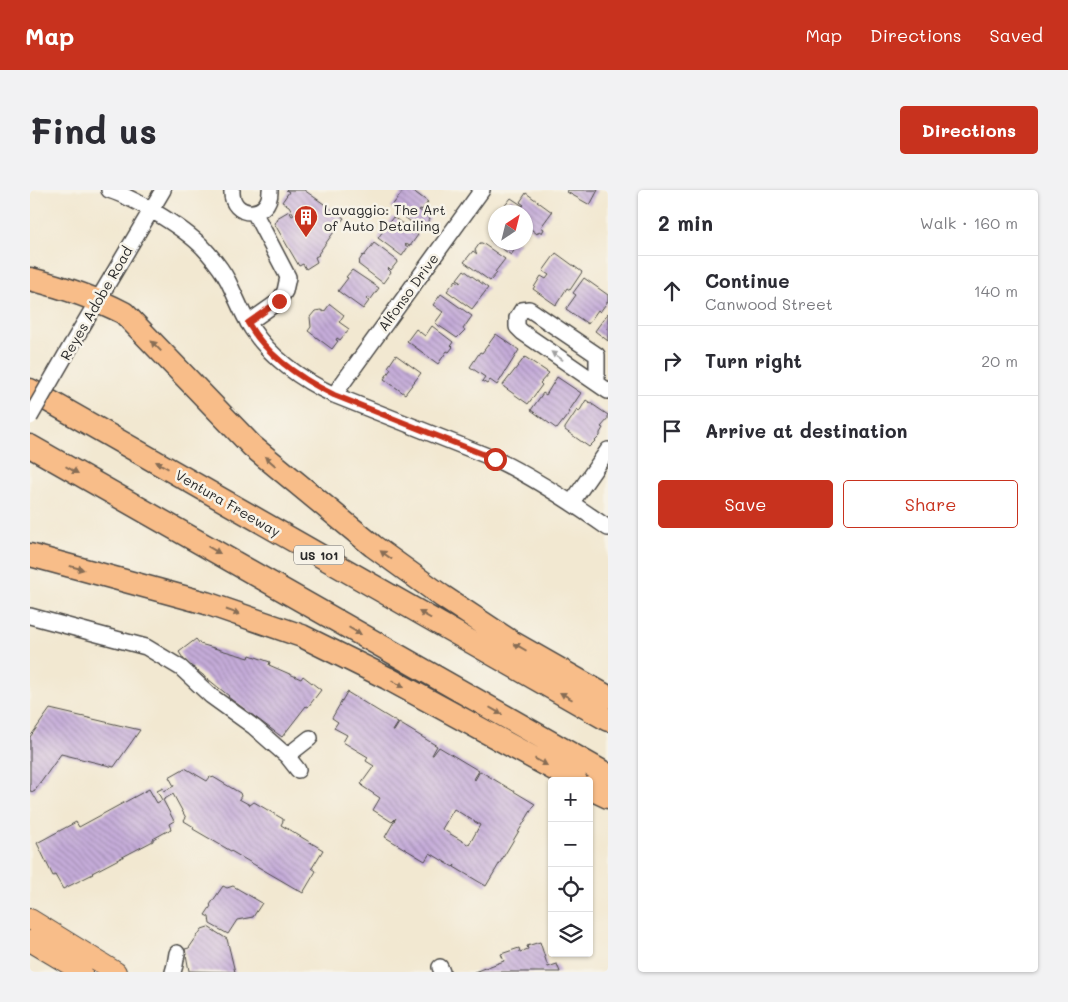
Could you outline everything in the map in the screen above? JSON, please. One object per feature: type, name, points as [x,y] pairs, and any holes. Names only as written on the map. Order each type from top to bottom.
[{"type":"highway","points":[[30,279],[98,299],[124,313],[252,446],[373,546],[442,596],[510,641],[608,697]]},
{"type":"highway","name":"Ventura Freeway","points":[[30,390],[608,720]]},
{"type":"highway","points":[[30,446],[608,775]]},
{"type":"highway","points":[[30,555],[206,603],[302,636],[387,678],[569,777]]},
{"type":"highway","points":[[593,790],[608,798]]},
{"type":"main road","points":[[30,919],[116,972]]},
{"type":"main road","points":[[30,941],[82,972]]},
{"type":"street","points":[[109,190],[126,197],[188,234],[208,252],[227,279],[248,323],[265,345],[284,364],[310,384],[495,459],[537,480],[608,528]]},
{"type":"street","name":"Reyes Adobe Road","points":[[30,417],[163,190]]},
{"type":"street","points":[[232,190],[236,206],[241,210],[254,212],[265,206],[270,190]]},
{"type":"street","name":"Alfonso Drive","points":[[334,395],[482,190]]},
{"type":"street","points":[[248,323],[279,301],[285,291],[288,277],[254,212]]},
{"type":"street","points":[[529,309],[597,355],[603,387],[517,327],[517,318],[522,310],[529,309]]},
{"type":"street","points":[[572,502],[608,450]]},
{"type":"street","points":[[30,616],[146,647],[181,668],[211,696],[254,727],[287,756],[298,770]]},
{"type":"street","points":[[287,756],[310,738]]},
{"type":"street","points":[[173,972],[177,952]]},
{"type":"building","name":"Lavaggio: The Art of Auto Detailing","points":[[286,190],[304,190],[344,218],[319,255],[315,257],[317,262],[306,269],[303,264],[299,266],[274,223],[278,220],[277,218],[289,211],[292,216],[294,215],[289,206],[282,202],[289,192]]},
{"type":"building","points":[[404,190],[412,190],[428,202],[422,210],[419,210],[430,218],[422,230],[391,207]]},
{"type":"building","points":[[568,190],[598,190],[590,205],[567,192]]},
{"type":"building","points":[[526,193],[552,212],[541,227],[544,229],[542,233],[539,231],[537,234],[533,231],[533,205],[524,205],[520,202]]},
{"type":"building","points":[[511,198],[522,205],[505,205]]},
{"type":"building","points":[[393,217],[418,235],[410,246],[405,245],[408,247],[402,256],[378,238]]},
{"type":"building","points":[[374,243],[398,261],[391,270],[388,269],[391,272],[383,283],[358,264]]},
{"type":"building","points":[[482,243],[488,247],[488,250],[492,250],[505,259],[490,281],[464,262],[473,251],[477,254],[475,250]]},
{"type":"building","points":[[504,250],[514,250],[511,255]]},
{"type":"building","points":[[556,253],[582,272],[570,290],[567,288],[556,305],[533,289],[541,276],[546,279],[549,275],[543,271]]},
{"type":"building","points":[[352,270],[379,288],[371,299],[368,297],[366,299],[369,301],[363,309],[338,291]]},
{"type":"building","points":[[464,270],[488,288],[472,309],[447,291],[456,280],[460,283],[461,281],[457,279]]},
{"type":"building","points":[[584,278],[608,295],[608,301],[600,312],[598,310],[588,324],[566,309],[576,295],[573,293]]},
{"type":"building","points":[[441,294],[472,316],[463,329],[465,330],[457,338],[435,323],[443,312],[433,305]]},
{"type":"building","points":[[330,304],[344,315],[339,322],[349,329],[340,340],[337,338],[336,340],[338,341],[332,349],[308,331],[311,327],[310,317],[315,311],[321,310],[324,312]]},
{"type":"building","points":[[608,313],[608,341],[595,331]]},
{"type":"building","points":[[432,326],[453,342],[451,345],[453,347],[449,352],[447,351],[438,364],[407,341],[416,329],[425,336]]},
{"type":"building","points":[[496,334],[519,350],[497,385],[490,380],[487,384],[482,381],[485,377],[470,367]]},
{"type":"building","points":[[396,355],[421,373],[405,394],[384,379],[391,369],[388,367]]},
{"type":"building","points":[[525,357],[549,373],[540,383],[542,385],[528,404],[503,385]]},
{"type":"building","points":[[557,377],[581,393],[557,429],[531,410],[543,393],[546,395]]},
{"type":"building","points":[[586,400],[608,415],[608,419],[601,427],[603,428],[600,436],[589,447],[565,430],[577,410],[579,412]]},
{"type":"building","points":[[196,639],[200,644],[249,658],[250,655],[270,662],[269,665],[301,679],[303,676],[321,690],[282,737],[228,697],[193,667],[190,669],[179,652]]},
{"type":"building","points":[[347,692],[398,723],[393,731],[399,723],[437,746],[432,755],[439,747],[479,771],[475,780],[480,771],[535,804],[486,886],[454,867],[455,865],[453,867],[430,853],[425,861],[385,837],[396,818],[392,822],[373,810],[380,798],[361,784],[374,766],[366,761],[368,757],[343,742],[347,735],[334,728],[338,722],[332,718]],"holes":[[[454,809],[480,825],[469,845],[442,829]]]},
{"type":"building","points":[[50,709],[140,730],[114,767],[61,754],[34,792],[30,791],[30,737]]},
{"type":"building","points":[[185,768],[207,781],[210,777],[213,777],[240,793],[239,799],[250,805],[254,802],[283,819],[281,825],[323,850],[312,868],[316,871],[303,893],[193,829],[194,827],[184,821],[186,818],[173,794],[163,800],[174,821],[169,824],[171,829],[153,839],[153,841],[63,889],[55,875],[53,876],[37,843],[76,822],[79,827],[149,789],[157,803],[162,800],[157,791],[163,788],[164,791],[174,786],[169,777]]},
{"type":"building","points":[[223,886],[227,888],[233,886],[262,903],[253,917],[237,920],[228,934],[210,924],[209,917],[205,915]]},
{"type":"building","points":[[208,927],[227,939],[235,972],[189,971],[185,949],[189,948],[202,929]]},
{"type":"building","points":[[540,942],[548,967],[557,964],[560,972],[474,972],[504,961],[501,954],[519,948],[520,952],[528,949],[527,946]]},
{"type":"place","name":"Lavaggio: The Art of Auto Detailing","points":[[306,238]]},
{"type":"route","points":[[279,301],[248,323],[265,345],[284,364],[310,384],[495,459]]}]
